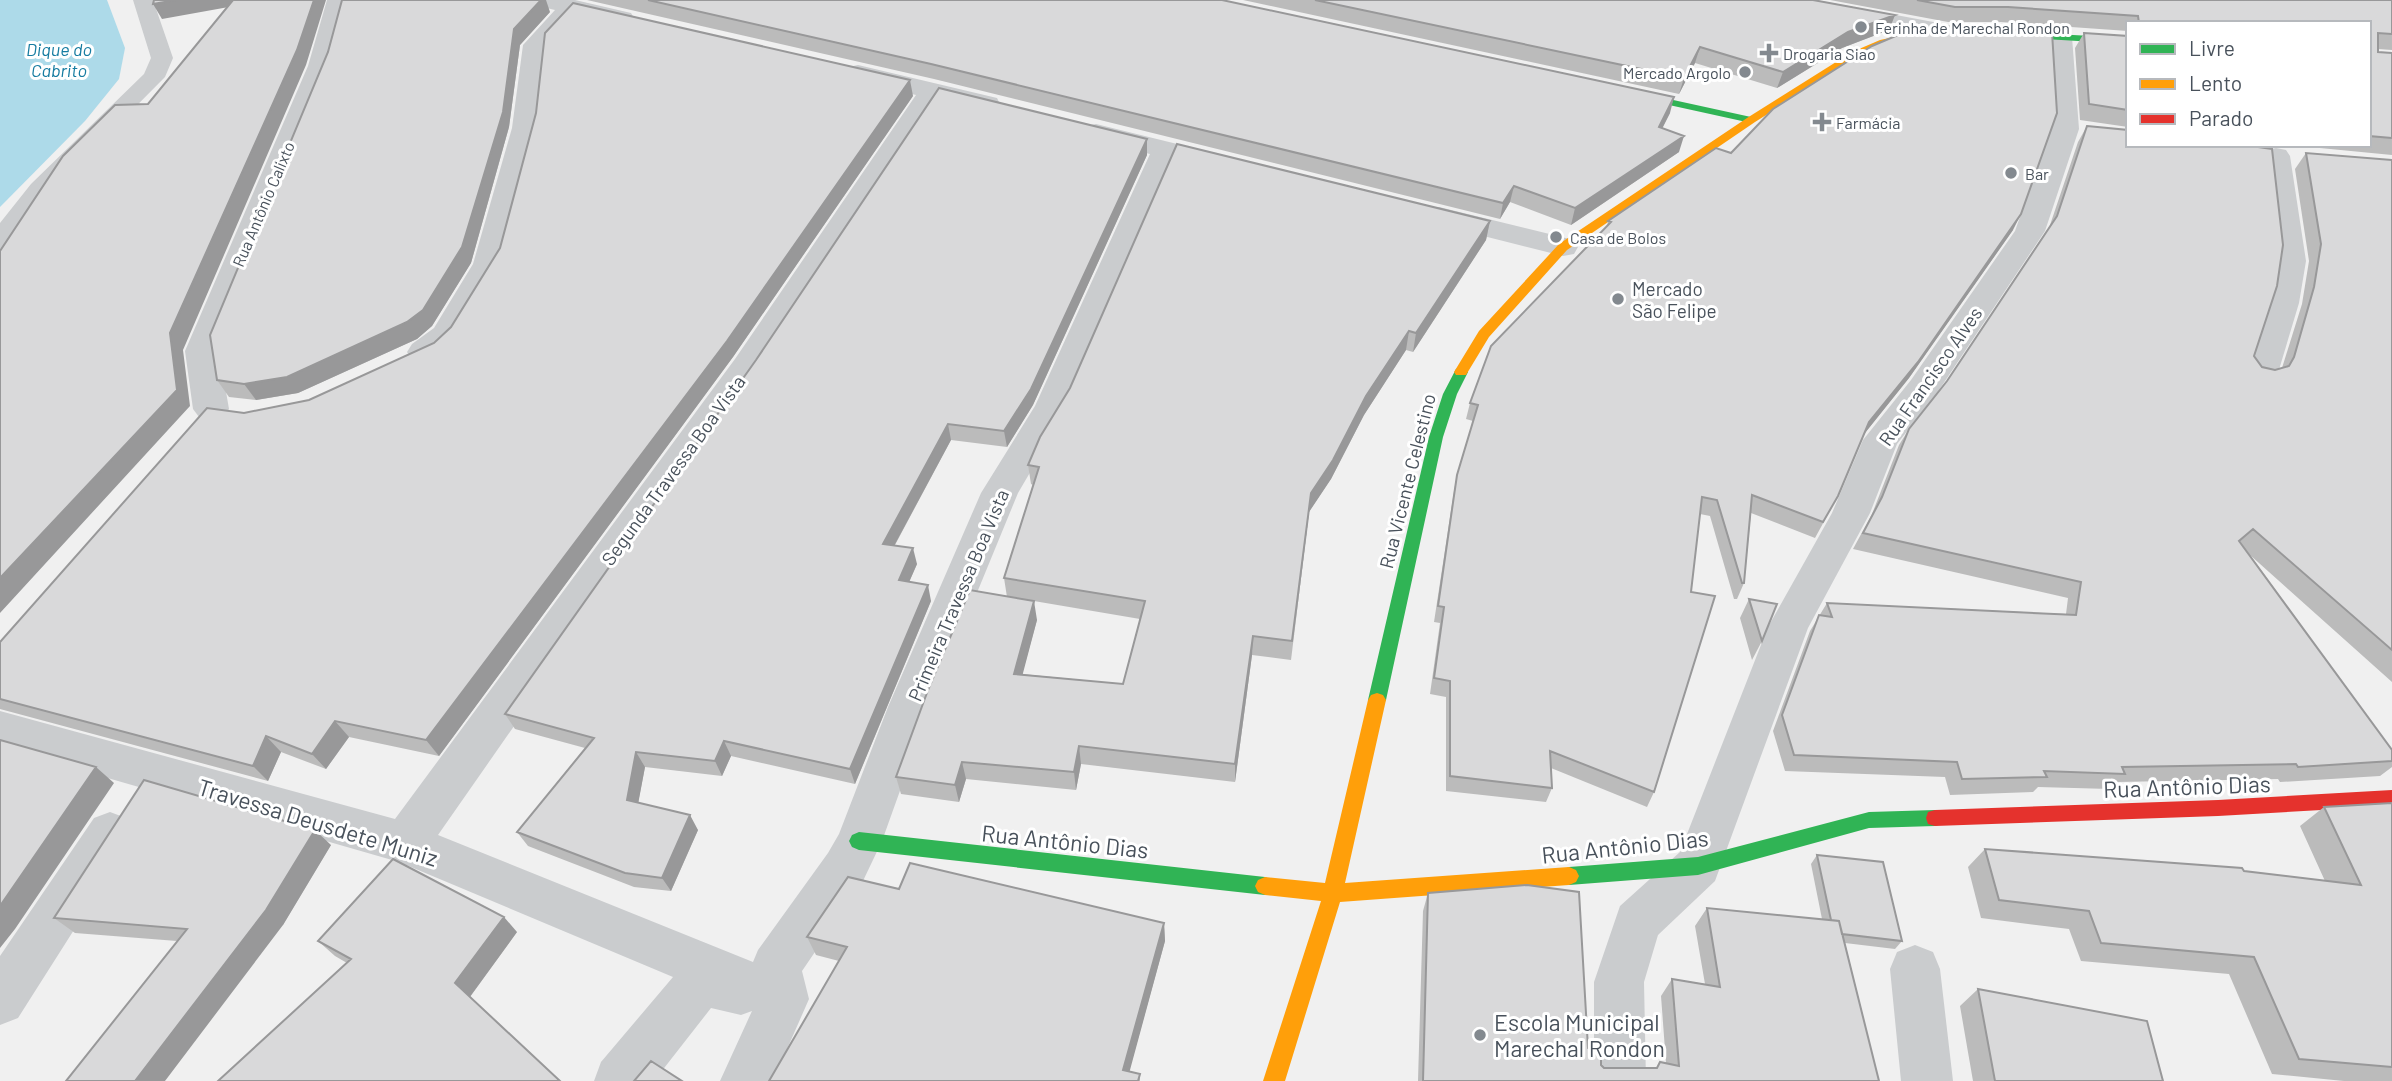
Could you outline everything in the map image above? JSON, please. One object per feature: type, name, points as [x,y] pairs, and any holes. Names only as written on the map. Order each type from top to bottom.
[{"type":"street","name":"Rua Antônio Calixto","points":[[213,417],[202,351],[321,65],[339,0]]},
{"type":"street","points":[[1777,0],[1951,31]]},
{"type":"street","points":[[393,366],[430,349],[446,335],[489,264],[526,128],[536,46],[557,3],[652,25]]},
{"type":"street","name":"Rua Vicente Celestino","points":[[1274,1081],[1333,892],[1436,437],[1450,394],[1466,361],[1484,334],[1563,247],[1751,120],[1870,47],[1902,37],[1951,31]]},
{"type":"street","points":[[1983,33],[2126,41]]},
{"type":"street","name":"Rua Francisco Alves","points":[[1698,866],[1788,627],[1851,513],[1881,440],[1923,388],[2030,231],[2078,131],[2059,37]]},
{"type":"street","points":[[840,69],[1011,110]]},
{"type":"street","points":[[1602,88],[1751,120]]},
{"type":"street","name":"Segunda Travessa Boa Vista","points":[[405,843],[747,367],[933,90]]},
{"type":"street","points":[[1075,126],[1245,169]]},
{"type":"street","name":"Primeira Travessa Boa Vista","points":[[784,999],[776,967],[845,868],[859,841],[909,707],[1000,494],[1052,406],[1166,149]]},
{"type":"street","points":[[2261,373],[2283,303],[2290,261],[2276,156]]},
{"type":"street","points":[[1418,211],[1563,247]]},
{"type":"street","name":"Travessa Deusdete Muniz","points":[[0,729],[405,843],[784,999]]},
{"type":"street","points":[[0,1000],[149,773]]},
{"type":"street","name":"Rua Antônio Dias","points":[[859,841],[1333,892],[1698,866],[1869,820],[2218,808],[2392,798]]},
{"type":"street","points":[[1620,1081],[1619,982],[1637,922],[1698,866]]},
{"type":"street","points":[[1915,969],[1927,1081]]},
{"type":"street","points":[[620,1081],[701,982],[784,999],[746,1081]]},
{"type":"lane","points":[[0,241],[40,189],[154,77],[162,58],[143,0]]},
{"type":"water","name":"Dique do Cabrito","points":[[0,0],[107,0],[125,48],[119,79],[85,121],[0,207]]},
{"type":"building","points":[[154,0],[176,0],[153,4]]},
{"type":"building","points":[[233,0],[314,0],[297,50],[170,333],[177,390],[0,578],[0,251],[63,156],[115,105],[148,104]]},
{"type":"building","points":[[342,0],[541,0],[514,29],[503,112],[462,247],[423,310],[407,322],[287,377],[244,384],[217,380],[210,335],[328,52]]},
{"type":"building","points":[[648,0],[1222,0],[1674,97],[1659,127],[1684,136],[1575,208],[1514,186],[1503,203],[931,64]]},
{"type":"building","points":[[1315,0],[1813,0],[1895,15],[1848,32],[1783,72],[1700,47],[1684,78]]},
{"type":"building","points":[[1917,0],[2392,0],[2392,34],[2378,33],[2378,52],[2392,53],[2392,138],[2371,136],[2371,21],[2139,21],[2138,16],[2008,7],[1955,7]]},
{"type":"building","points":[[573,3],[910,80],[727,341],[426,740],[335,721],[312,754],[266,736],[253,766],[0,699],[0,642],[207,408],[244,413],[309,400],[434,343],[451,327],[500,248],[536,113],[545,33]]},
{"type":"building","points":[[1951,26],[2052,32],[2057,113],[2021,214],[1918,362],[1869,422],[1838,496],[1823,522],[1752,495],[1742,583],[1717,500],[1702,497],[1691,592],[1715,596],[1654,792],[1550,751],[1552,788],[1450,776],[1450,681],[1434,678],[1444,607],[1438,606],[1457,475],[1478,405],[1470,403],[1491,346],[1611,222],[1608,221],[1716,148],[1731,153],[1773,109],[1872,46],[1898,35]]},
{"type":"building","points":[[2084,33],[2126,36],[2126,110],[2089,104]]},
{"type":"building","points":[[939,88],[1147,139],[1031,389],[1004,431],[948,424],[883,544],[913,548],[899,580],[928,585],[850,769],[724,741],[715,761],[636,752],[627,800],[690,815],[662,878],[625,873],[517,832],[594,738],[505,714],[756,360]]},
{"type":"building","points":[[2087,126],[2126,130],[2126,147],[2272,149],[2283,245],[2277,286],[2254,356],[2262,367],[2275,370],[2289,366],[2294,357],[2314,287],[2321,244],[2306,153],[2392,160],[2392,650],[2253,529],[2239,541],[2392,750],[2392,761],[2298,767],[2296,764],[2122,767],[2125,774],[2044,771],[2047,777],[1962,779],[1957,762],[1794,755],[1782,715],[1819,615],[1832,617],[1827,603],[2076,615],[2081,582],[1863,533],[1882,497],[1909,429],[1947,381],[2057,216]]},
{"type":"building","points":[[1177,144],[1490,221],[1416,333],[1409,331],[1366,396],[1333,460],[1311,493],[1292,641],[1253,636],[1235,764],[1079,746],[1074,772],[962,762],[955,785],[896,777],[928,690],[970,590],[1034,601],[1014,674],[1123,684],[1145,601],[1004,578],[1039,467],[1028,465],[1040,437],[1070,388]]},
{"type":"building","points":[[1749,599],[1777,604],[1762,641]]},
{"type":"building","points":[[0,740],[96,767],[0,906]]},
{"type":"building","points":[[144,780],[315,830],[266,910],[135,1081],[66,1081],[187,929],[54,918]]},
{"type":"building","points":[[2392,803],[2392,1067],[2299,1059],[2254,957],[2101,943],[2089,911],[1999,900],[1985,849],[2242,868],[2244,871],[2361,885],[2324,807]]},
{"type":"building","points":[[1817,855],[1883,862],[1902,941],[1842,934],[1839,921],[1831,920]]},
{"type":"building","points":[[393,859],[504,917],[455,983],[560,1081],[218,1081],[351,959],[318,941]]},
{"type":"building","points":[[910,863],[1164,923],[1123,1070],[1140,1074],[1138,1081],[769,1081],[847,947],[807,937],[848,877],[899,889]]},
{"type":"building","points":[[1527,885],[1579,892],[1588,1048],[1601,1051],[1601,1065],[1604,1068],[1657,1068],[1660,1062],[1679,1066],[1672,979],[1720,987],[1707,908],[1839,921],[1879,1081],[1423,1081],[1428,893]]},
{"type":"building","points":[[1978,989],[2147,1021],[2163,1081],[1995,1081]]},
{"type":"building","points":[[651,1061],[682,1081],[634,1081]]},
{"type":"traffic: fast","points":[[2001,34],[2126,41]]},
{"type":"traffic: fast","points":[[1623,92],[1751,120]]},
{"type":"traffic: fast","points":[[1377,700],[1436,437],[1450,394],[1461,372]]},
{"type":"traffic: fast","points":[[1569,876],[1698,866],[1869,820],[1935,818]]},
{"type":"traffic: fast","points":[[859,841],[1265,886]]},
{"type":"traffic: slow","points":[[1461,372],[1484,334],[1563,247],[1751,120],[1856,54],[1884,42],[1923,34]]},
{"type":"traffic: slow","points":[[1274,1081],[1333,893],[1377,700]]},
{"type":"traffic: slow","points":[[1265,886],[1333,893],[1569,876]]},
{"type":"traffic: jam","points":[[1935,818],[2218,808],[2392,798]]},
{"type":"place","name":"Ferinha de Marechal Rondon","points":[[1861,27]]},
{"type":"place","name":"Drogaria Siao","points":[[1769,53]]},
{"type":"place","name":"Mercado Argolo","points":[[1745,72]]},
{"type":"place","name":"Farmácia","points":[[1822,122]]},
{"type":"place","name":"Bar","points":[[2011,173]]},
{"type":"place","name":"Casa de Bolos","points":[[1556,237]]},
{"type":"place","name":"Mercado São Felipe","points":[[1618,299]]},
{"type":"place","name":"Escola Municipal Marechal Rondon","points":[[1480,1035]]}]
